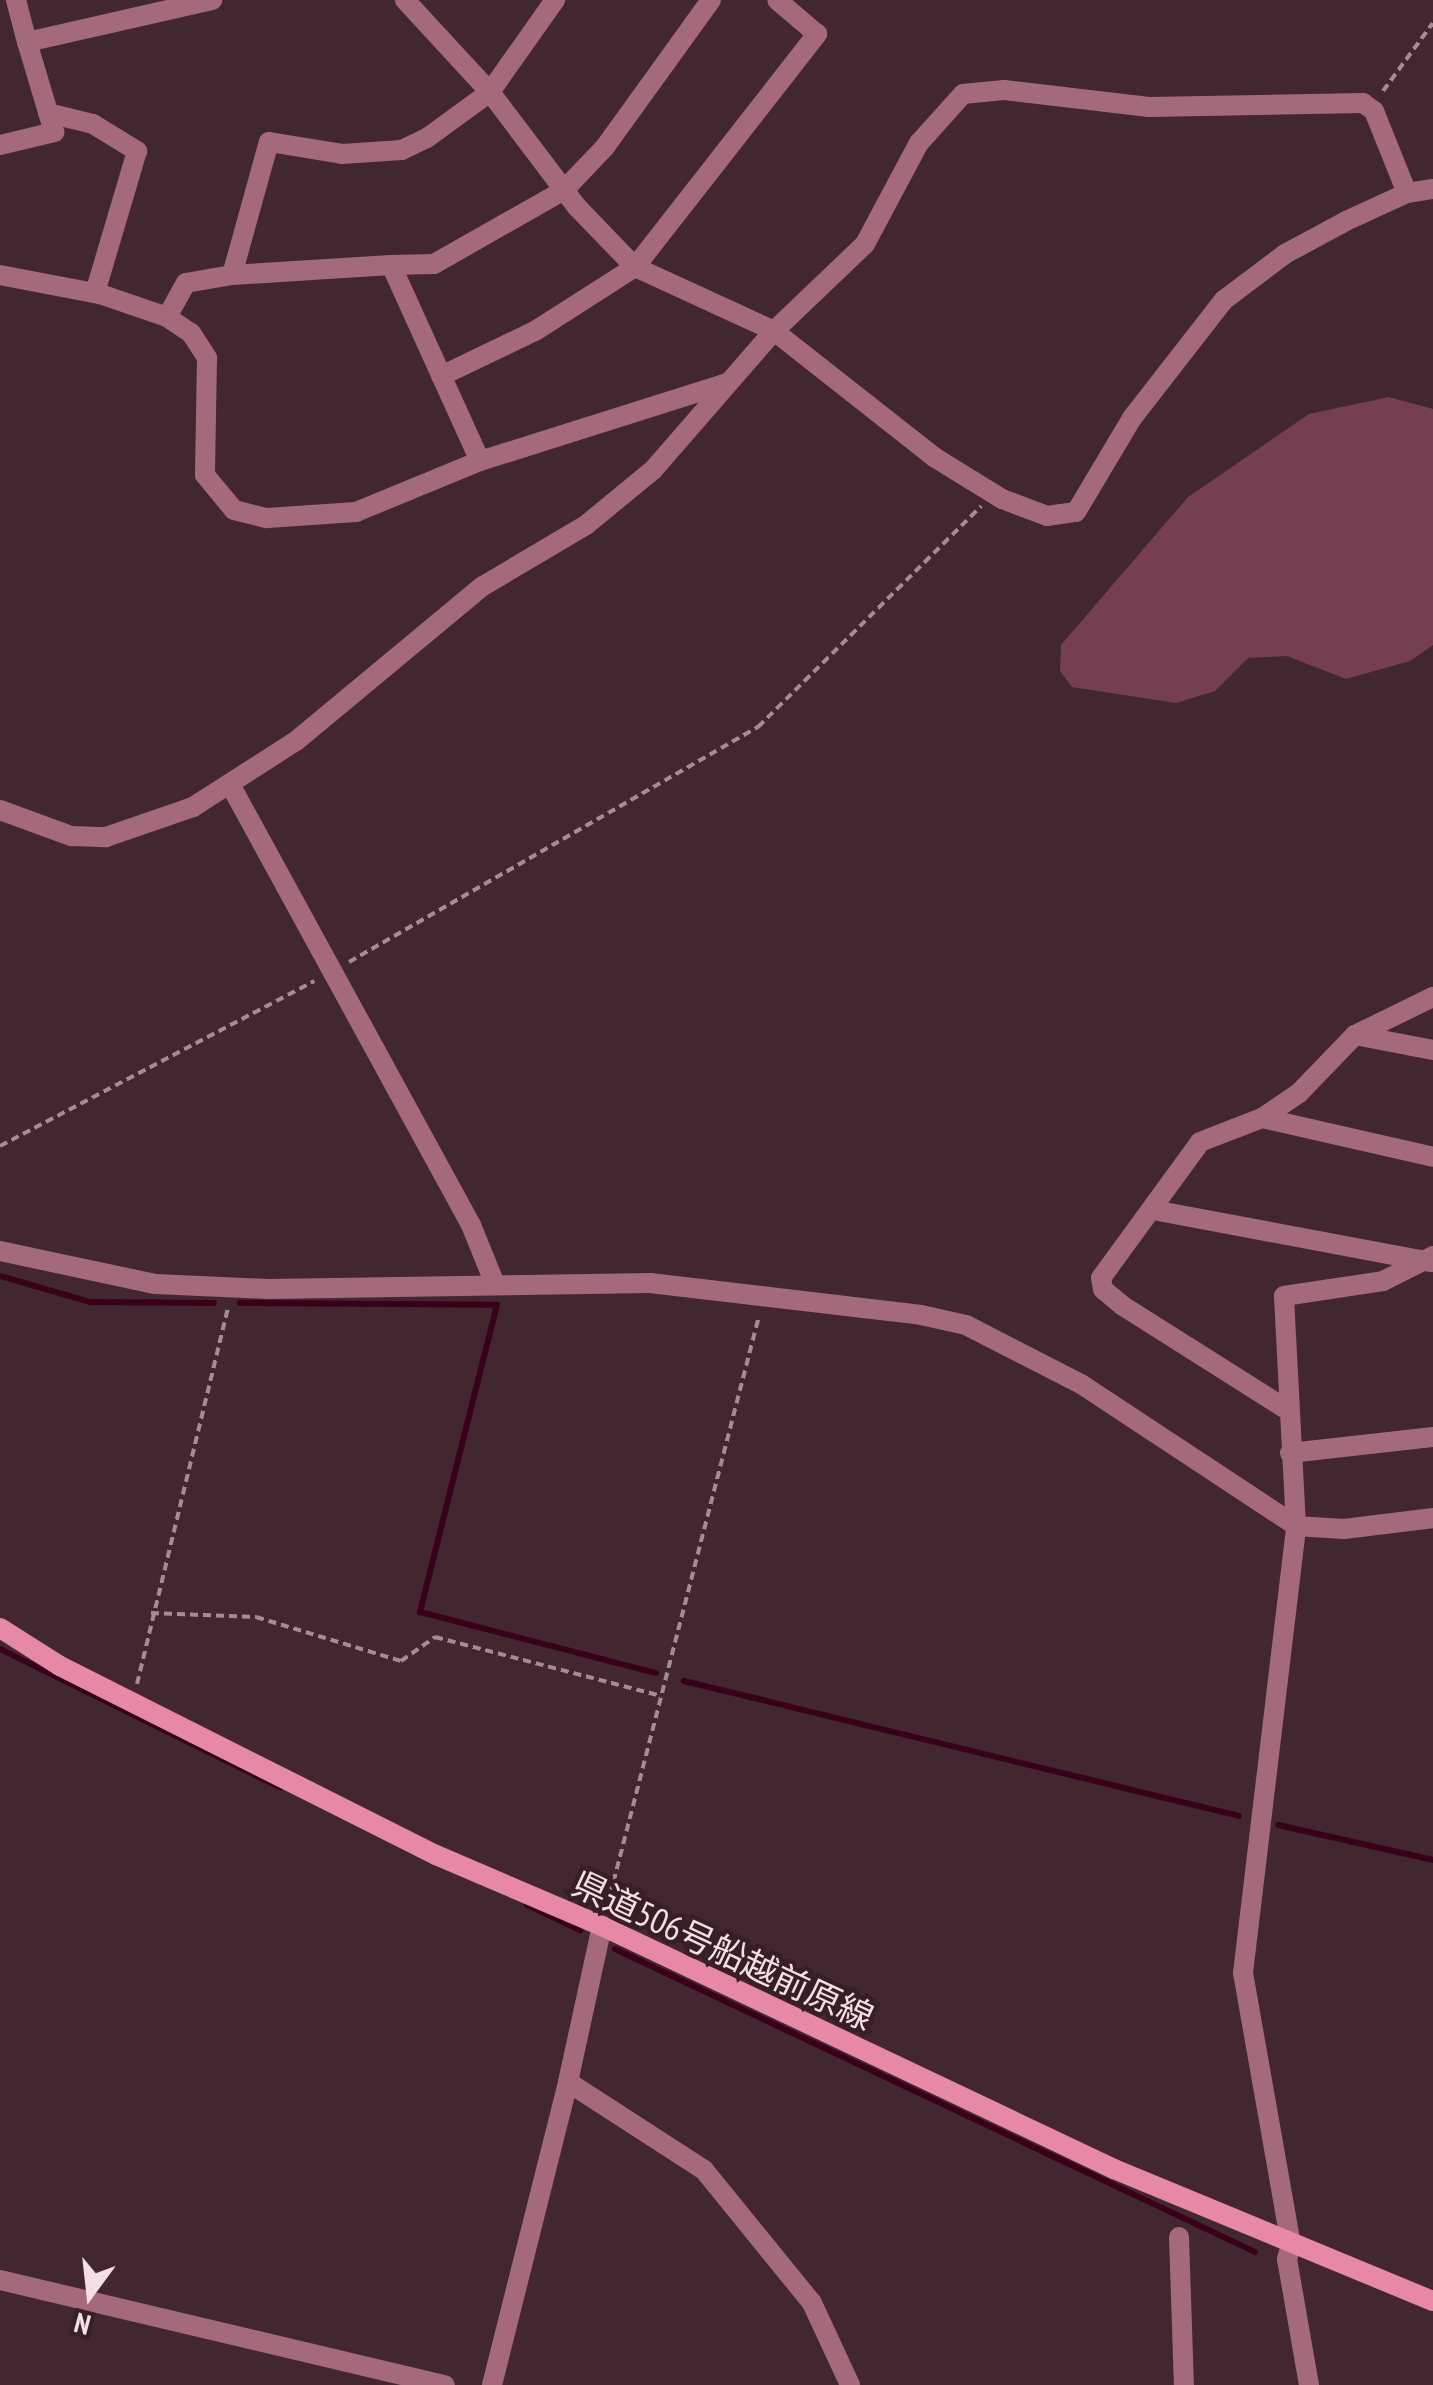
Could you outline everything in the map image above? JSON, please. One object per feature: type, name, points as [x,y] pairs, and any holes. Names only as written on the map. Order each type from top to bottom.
[{"type":"main road","name":"県道506号船越前原線","points":[[0,1628],[133,1703],[436,1855],[602,1926],[916,2078],[1291,2245],[1433,2301]]},
{"type":"street","points":[[0,145],[54,132],[16,0]]},
{"type":"street","points":[[26,42],[161,6],[212,0]]},
{"type":"street","points":[[404,0],[490,92],[564,190],[634,267],[774,331],[900,433],[994,494],[1047,516],[1076,512],[1132,418],[1224,300],[1285,254],[1407,193],[1433,188]]},
{"type":"street","points":[[232,276],[269,142],[342,154],[402,150],[490,92],[555,0]]},
{"type":"street","points":[[168,317],[186,282],[434,264],[564,190],[605,147],[711,0]]},
{"type":"street","points":[[441,376],[535,330],[634,267],[817,34],[777,0]]},
{"type":"street","points":[[0,810],[72,836],[106,837],[162,821],[231,786],[338,709],[483,586],[620,500],[774,331],[866,244],[919,144],[963,94],[1004,90],[1149,107],[1363,103],[1374,111],[1407,193]]},
{"type":"street","points":[[48,114],[92,124],[137,150],[95,293]]},
{"type":"street","points":[[391,265],[480,461]]},
{"type":"street","points":[[0,275],[95,293],[168,317],[191,333],[207,358],[205,475],[234,510],[311,520],[356,512],[480,461],[730,382]]},
{"type":"street","points":[[231,786],[472,1225],[495,1284]]},
{"type":"street","points":[[1286,1409],[1103,1289],[1101,1278],[1200,1142],[1262,1118],[1298,1094],[1355,1035],[1433,998]]},
{"type":"street","points":[[1355,1035],[1433,1050]]},
{"type":"street","points":[[1262,1118],[1433,1157]]},
{"type":"street","points":[[1152,1210],[1431,1260]]},
{"type":"street","points":[[0,1251],[156,1284],[234,1287],[650,1283],[764,1294],[966,1325],[1124,1410],[1296,1526],[1344,1529],[1433,1518]]},
{"type":"street","points":[[1309,2385],[1287,2259],[1291,2245],[1243,1973],[1296,1526],[1286,1409],[1284,1296],[1382,1281],[1431,1260]]},
{"type":"street","points":[[1290,1453],[1433,1437]]},
{"type":"street","points":[[492,2385],[568,2082],[602,1926]]},
{"type":"street","points":[[568,2082],[704,2170],[812,2302],[845,2384]]},
{"type":"street","points":[[1179,2237],[1184,2385]]},
{"type":"street","points":[[0,2280],[446,2385]]},
{"type":"path","points":[[1363,103],[1383,91],[1433,23]]},
{"type":"path","points":[[0,1146],[332,971],[758,727],[994,494]]},
{"type":"path","points":[[133,1703],[151,1613],[234,1287]]},
{"type":"path","points":[[602,1926],[764,1294]]},
{"type":"path","points":[[151,1613],[256,1617],[401,1661],[435,1636],[661,1696]]},
{"type":"shaded area","points":[[1389,397],[1433,409],[1433,645],[1410,661],[1346,679],[1287,656],[1248,658],[1215,691],[1176,703],[1072,687],[1060,671],[1061,645],[1188,497],[1309,414]]},
{"type":"waterway","points":[[0,1276],[90,1302],[214,1303]]},
{"type":"waterway","points":[[240,1303],[497,1305],[420,1612],[656,1673]]},
{"type":"waterway","points":[[0,1649],[281,1788]]},
{"type":"waterway","points":[[684,1681],[1239,1816]]},
{"type":"waterway","points":[[1278,1825],[1433,1860]]},
{"type":"waterway","points":[[527,1905],[580,1930]]},
{"type":"waterway","points":[[615,1949],[1255,2252]]}]
